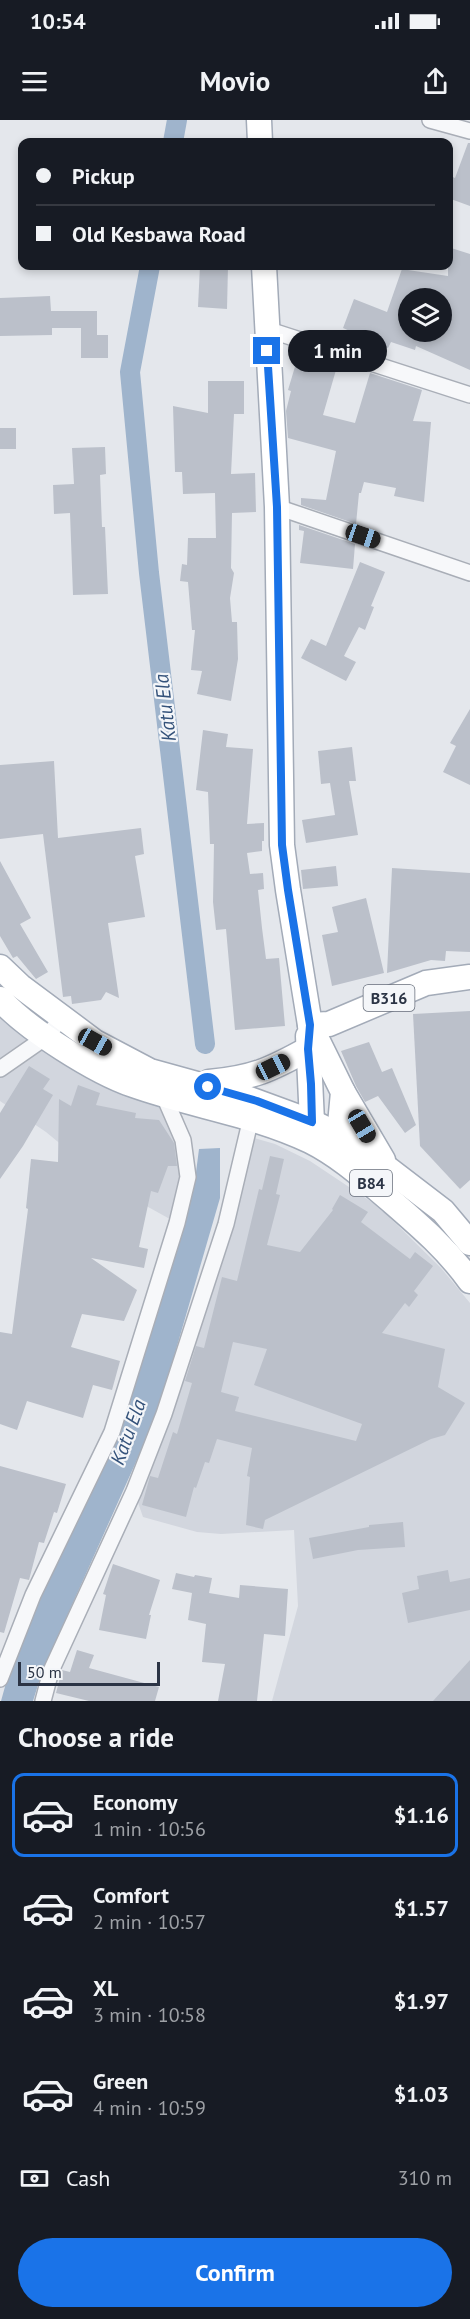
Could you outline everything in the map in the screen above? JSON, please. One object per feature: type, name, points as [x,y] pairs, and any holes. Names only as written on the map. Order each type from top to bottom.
[{"type":"main road","points":[[259,120],[260,138]]},
{"type":"main road","points":[[264,270],[277,507],[282,845],[309,1037],[312,1122]]},
{"type":"main road","name":"B84","points":[[0,967],[20,986],[95,1042],[150,1071],[244,1097],[312,1122],[339,1135],[390,1170],[443,1211],[470,1243]]},
{"type":"main road","name":"B316","points":[[309,1037],[329,1024],[426,983],[470,977]]},
{"type":"main road","name":"B84","points":[[0,999],[46,1037],[113,1076],[163,1094],[251,1118],[311,1142],[354,1169],[427,1230],[456,1261],[470,1281]]},
{"type":"main road","points":[[195,1083],[238,1079],[259,1074],[309,1037]]},
{"type":"main road","points":[[309,1037],[390,1170]]},
{"type":"main road","points":[[339,1135],[344,1092]]},
{"type":"street","points":[[430,120],[470,130]]},
{"type":"street","points":[[266,329],[470,395]]},
{"type":"street","points":[[277,507],[470,573]]},
{"type":"street","points":[[0,1069],[46,1037],[62,1018]]},
{"type":"street","points":[[0,1679],[33,1595],[112,1432],[177,1223],[189,1177],[183,1140],[163,1094]]},
{"type":"street","points":[[43,1701],[51,1671],[134,1491],[164,1414],[226,1224],[251,1118]]},
{"type":"shaded area","points":[[0,1016],[41,1049],[76,1068],[183,1116],[188,1177],[177,1223],[114,1188],[46,1132],[0,1101]]},
{"type":"shaded area","points":[[251,1137],[275,1144],[310,1161],[379,1207],[441,1268],[470,1303],[470,1701],[272,1701],[298,1606],[294,1530],[221,1534],[197,1532],[143,1517],[134,1491]]},
{"type":"water","points":[[220,1148],[220,1198],[157,1415],[42,1672],[33,1701],[1,1701],[11,1665],[118,1426],[195,1180],[199,1149]]},
{"type":"building","points":[[468,143],[470,143],[470,206],[453,200],[453,177],[455,178]]},
{"type":"building","points":[[453,249],[470,254],[470,370],[416,346],[415,350],[391,342],[388,348],[343,328],[354,299],[387,312],[402,270],[448,276],[448,270],[453,270]]},
{"type":"building","points":[[200,270],[228,270],[227,309],[198,307]]},
{"type":"building","points":[[50,296],[51,311],[97,311],[97,335],[108,335],[108,358],[81,358],[81,328],[52,328],[52,335],[0,336],[0,298]]},
{"type":"building","points":[[300,350],[338,363],[323,415],[355,423],[370,373],[422,390],[413,421],[431,422],[424,502],[394,496],[396,488],[364,482],[361,493],[359,493],[356,524],[301,505],[301,498],[326,500],[336,451],[288,438],[286,411],[291,391],[288,390]]},
{"type":"building","points":[[208,381],[244,381],[244,414],[234,414],[231,474],[255,473],[256,512],[232,513],[231,568],[234,573],[230,598],[232,622],[237,622],[238,659],[231,701],[197,694],[202,671],[191,670],[195,630],[192,630],[188,582],[180,581],[182,564],[187,565],[188,538],[216,538],[215,493],[183,494],[182,472],[175,472],[173,406],[208,413]]},
{"type":"building","points":[[0,428],[16,428],[16,449],[0,449]]},
{"type":"building","points":[[105,447],[106,474],[100,475],[108,594],[73,595],[70,513],[54,514],[53,485],[74,484],[72,448]]},
{"type":"building","points":[[299,525],[355,544],[353,569],[300,563],[304,531],[299,530]]},
{"type":"building","points":[[360,562],[385,572],[371,606],[374,607],[365,630],[359,627],[344,656],[356,662],[346,681],[301,658],[311,639],[326,646]]},
{"type":"building","points":[[470,709],[470,785],[443,772],[456,746],[450,743]]},
{"type":"building","points":[[203,730],[228,734],[226,747],[253,749],[247,824],[264,823],[264,841],[262,841],[262,851],[247,853],[250,874],[263,873],[264,889],[258,890],[266,959],[279,958],[285,1026],[235,1030],[226,929],[216,930],[213,902],[214,844],[210,844],[208,792],[196,790]]},
{"type":"building","points":[[352,747],[356,781],[349,781],[358,835],[306,843],[302,820],[335,815],[330,783],[321,784],[318,751]]},
{"type":"building","points":[[54,761],[58,838],[141,828],[144,854],[135,856],[145,917],[108,923],[119,998],[106,992],[101,1000],[72,1004],[71,996],[63,997],[43,834],[0,839],[0,765]]},
{"type":"building","points":[[0,861],[31,918],[20,924],[48,972],[36,979],[17,956],[13,958],[0,936]]},
{"type":"building","points":[[336,866],[338,886],[303,889],[301,870]]},
{"type":"building","points":[[392,868],[470,873],[470,952],[446,951],[445,961],[431,960],[387,973]]},
{"type":"building","points":[[366,898],[384,973],[332,986],[322,935],[338,932],[332,907]]},
{"type":"building","points":[[470,1011],[470,1180],[460,1189],[420,1146],[413,1014]]},
{"type":"building","points":[[369,1042],[382,1072],[392,1068],[416,1125],[405,1133],[378,1096],[365,1102],[341,1051]]},
{"type":"building","points":[[29,1066],[50,1079],[43,1089],[53,1095],[23,1146],[0,1179],[0,1113]]},
{"type":"building","points":[[78,1085],[100,1093],[96,1105],[136,1113],[135,1118],[159,1120],[174,1143],[177,1166],[168,1166],[158,1193],[151,1191],[139,1247],[148,1249],[144,1268],[91,1258],[137,1290],[124,1321],[82,1314],[71,1347],[120,1361],[112,1390],[93,1385],[83,1418],[27,1401],[17,1430],[0,1424],[0,1332],[12,1334],[28,1209],[26,1208],[31,1159],[58,1162],[59,1099],[71,1106]]},
{"type":"building","points":[[270,1156],[284,1159],[276,1194],[280,1195],[267,1245],[300,1252],[333,1210],[340,1195],[368,1212],[361,1222],[410,1259],[415,1252],[433,1266],[414,1291],[418,1295],[409,1307],[405,1303],[382,1333],[445,1349],[438,1387],[465,1403],[445,1435],[431,1439],[265,1520],[263,1529],[246,1525],[250,1477],[247,1476],[252,1448],[217,1439],[209,1463],[205,1462],[196,1488],[194,1487],[186,1517],[142,1505],[150,1476],[158,1478],[173,1432],[177,1434],[192,1383],[185,1381],[196,1346],[204,1348],[222,1277],[237,1281],[259,1189],[262,1190]],"holes":[[[233,1342],[267,1349],[254,1385],[362,1424],[356,1441],[235,1411],[239,1397],[221,1392]]]},
{"type":"building","points":[[0,1466],[66,1484],[44,1543],[39,1542],[29,1580],[20,1578],[4,1633],[0,1632]]},
{"type":"building","points":[[403,1522],[405,1547],[358,1550],[313,1559],[309,1538],[369,1527],[369,1525]]},
{"type":"building","points":[[113,1564],[160,1580],[149,1615],[151,1615],[146,1639],[99,1630],[106,1595],[103,1594]]},
{"type":"building","points":[[448,1570],[450,1582],[470,1578],[470,1610],[408,1623],[402,1593],[419,1589],[417,1576]]},
{"type":"building","points":[[176,1573],[212,1578],[209,1593],[239,1598],[240,1585],[288,1589],[285,1636],[264,1634],[257,1701],[218,1701],[225,1664],[202,1662],[206,1624],[188,1620],[192,1593],[172,1589]]},
{"type":"building","points":[[77,1650],[94,1655],[89,1668],[159,1687],[155,1701],[89,1701],[56,1693],[62,1670],[70,1672]]},
{"type":"building","points":[[470,1660],[470,1701],[433,1701]]},
{"type":"waterway","points":[[174,138],[177,120]]},
{"type":"waterway","name":"Katu Ela","points":[[149,270],[130,372],[149,573],[205,1044]]},
{"type":"route","points":[[208,1087],[257,1101],[312,1122],[308,1049],[310,1025],[282,845],[277,507],[267,351]]}]
